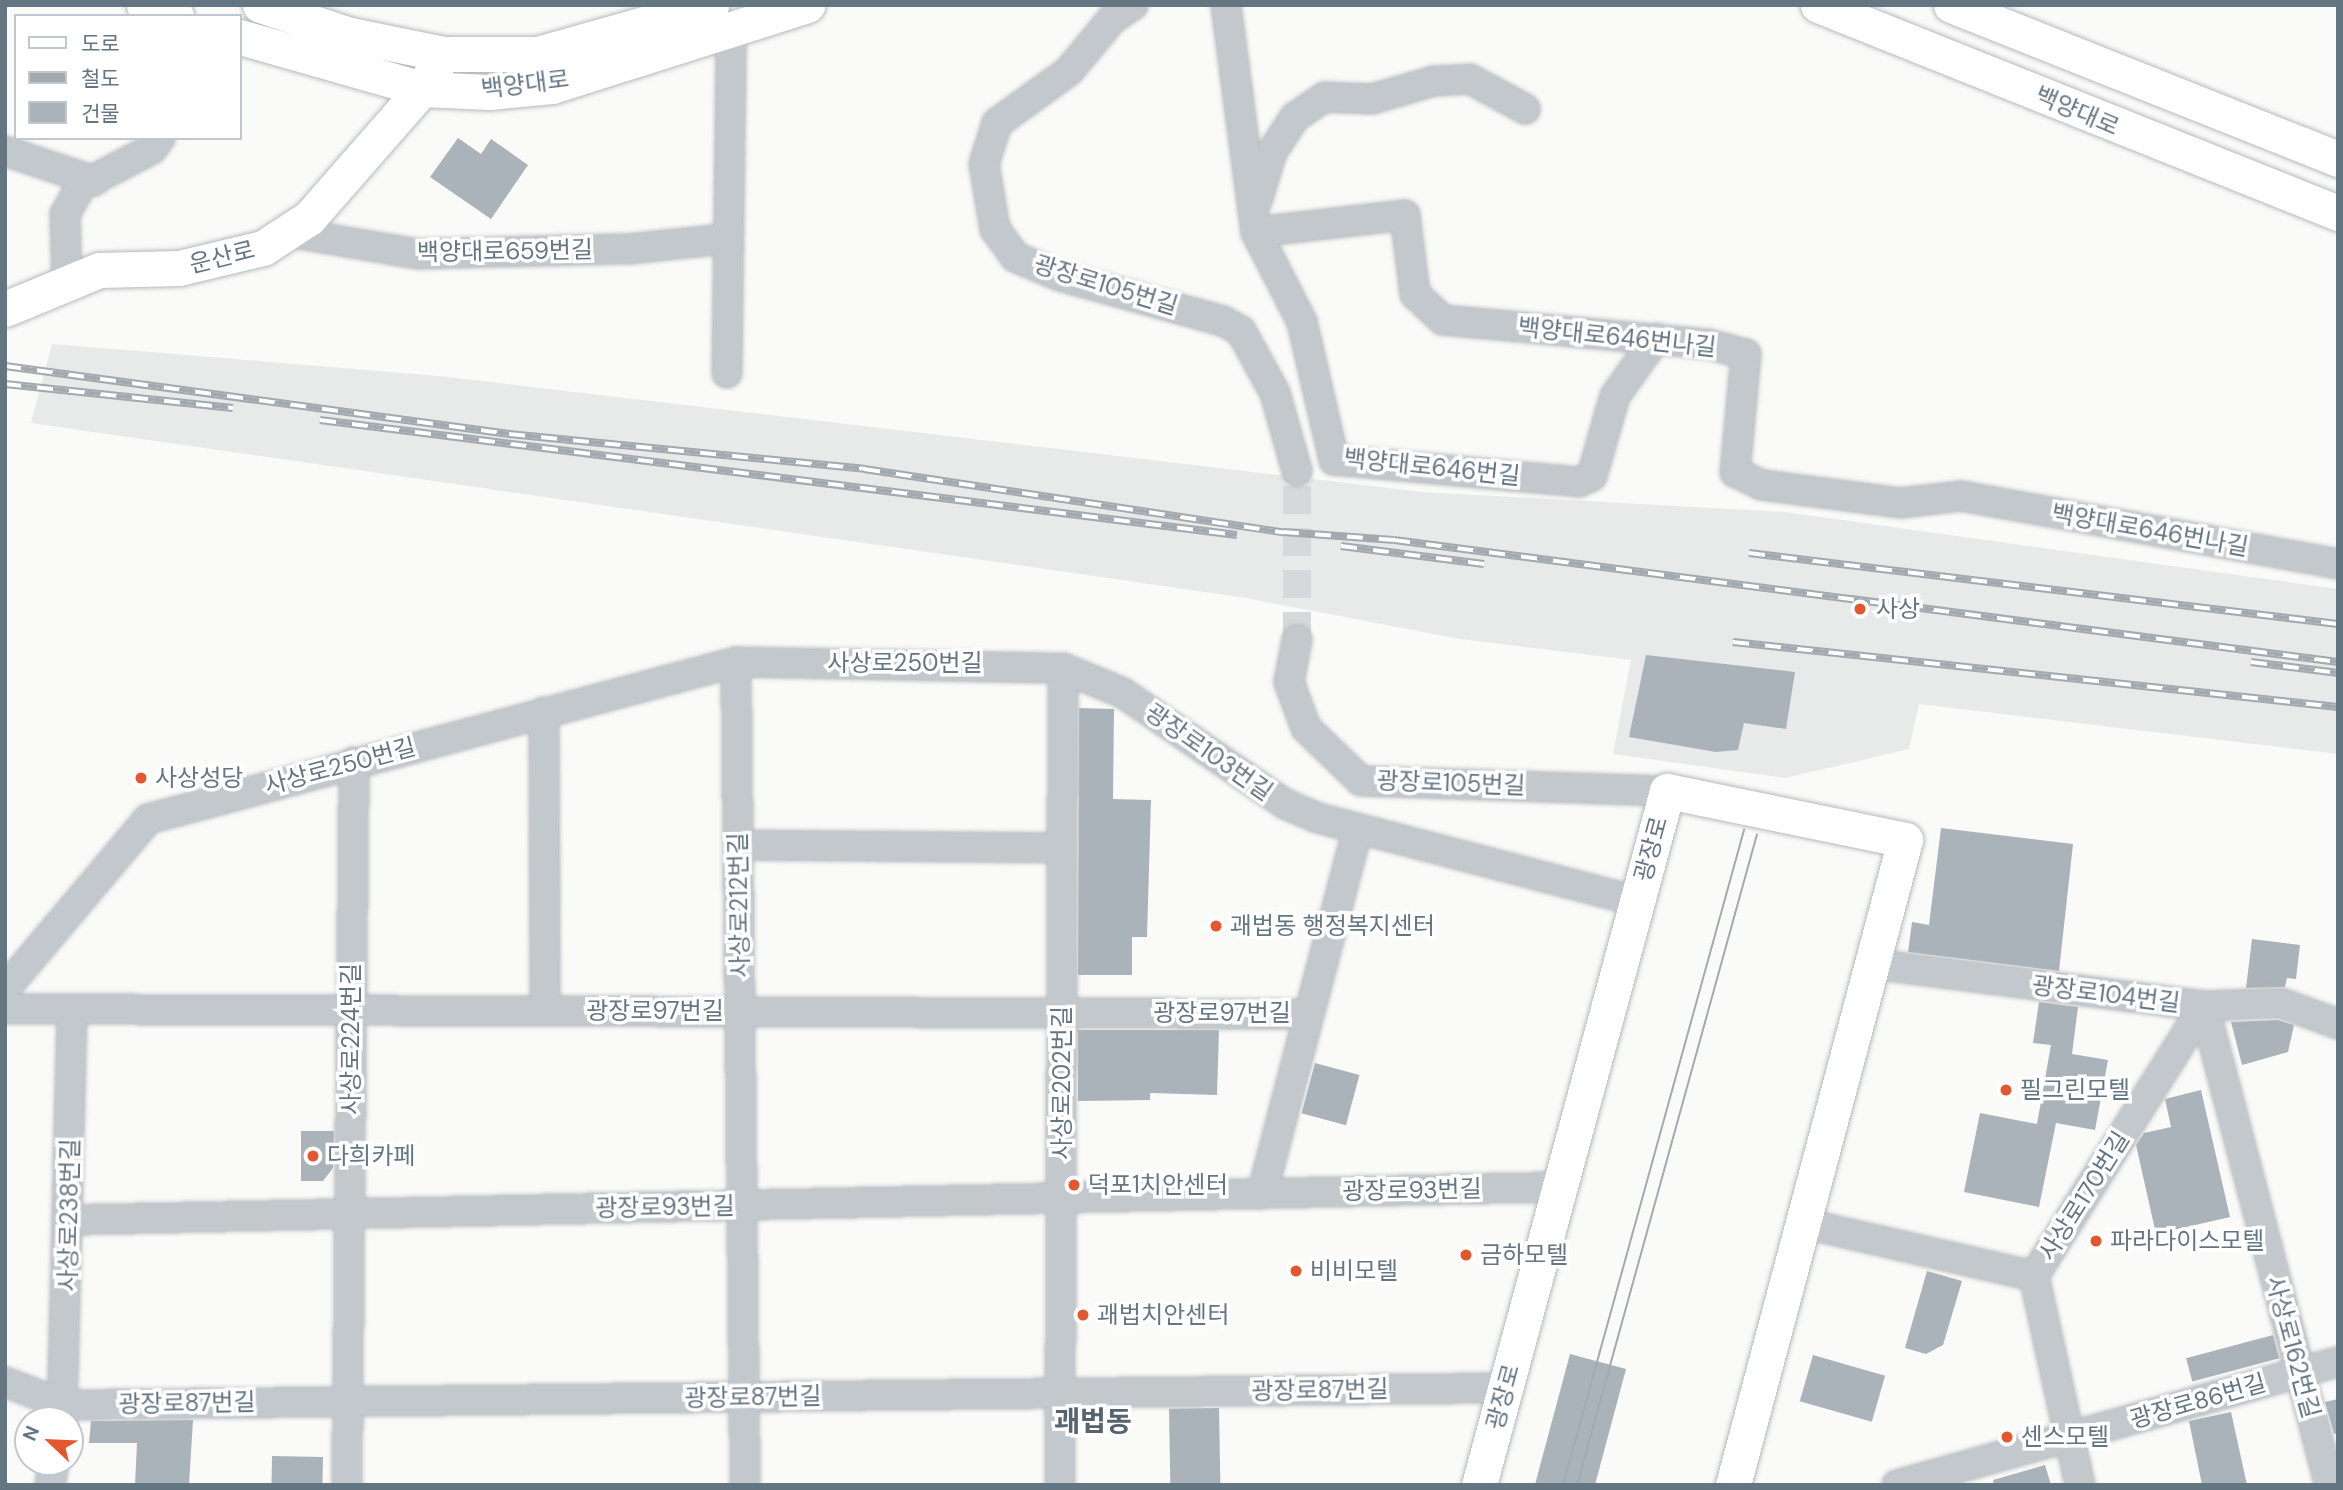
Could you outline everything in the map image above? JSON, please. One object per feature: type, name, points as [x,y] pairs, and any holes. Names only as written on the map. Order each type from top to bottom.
[{"type":"main road","name":"백양대로","points":[[261,5],[350,35],[443,54],[537,54],[721,18],[807,5]]},
{"type":"main road","name":"백양대로","points":[[1818,5],[2338,213]]},
{"type":"main road","name":"백양대로","points":[[1951,5],[2338,159]]},
{"type":"main road","name":"백양대로","points":[[242,38],[422,89],[489,92],[552,86],[721,18]]},
{"type":"main road","name":"운산로","points":[[5,309],[67,286],[99,270],[217,262],[263,248],[309,218],[422,89],[443,54]]},
{"type":"main road","name":"광장로","points":[[1479,1485],[1667,791],[1905,840],[1733,1485]]},
{"type":"street","name":"광장로105번길","points":[[1133,5],[1112,19],[1069,71],[997,123],[984,164],[995,229],[1015,257],[1050,272],[1223,321],[1241,331],[1275,393],[1297,471]]},
{"type":"street","name":"백양대로646번길","points":[[1226,5],[1256,232],[1302,322],[1334,460],[1579,482],[1592,476],[1615,396],[1656,338]]},
{"type":"street","points":[[721,18],[727,373]]},
{"type":"street","points":[[1256,232],[1258,187],[1272,152],[1295,117],[1325,96],[1372,99],[1434,81],[1470,79],[1525,109]]},
{"type":"street","points":[[67,286],[65,214],[81,186],[152,149],[159,140]]},
{"type":"street","points":[[5,151],[94,181]]},
{"type":"street","name":"백양대로646번나길","points":[[1256,232],[1405,215],[1415,294],[1443,320],[1656,338],[1746,354],[1735,472],[1762,485],[1900,503],[1961,496],[2338,564]]},
{"type":"street","name":"백양대로659번길","points":[[287,232],[418,254],[629,249],[724,239]]},
{"type":"street","name":"광장로105번길","points":[[1297,640],[1289,682],[1306,728],[1361,781],[1667,791]]},
{"type":"street","name":"사상로250번길","points":[[5,989],[148,819],[736,662],[1063,668]]},
{"type":"street","name":"사상로212번길","points":[[736,662],[745,1485]]},
{"type":"street","name":"광장로103번길","points":[[1063,668],[1123,693],[1284,804],[1357,833],[1637,901]]},
{"type":"street","name":"사상로202번길","points":[[1060,1485],[1063,668]]},
{"type":"street","points":[[544,712],[545,1011]]},
{"type":"street","name":"사상로224번길","points":[[348,1485],[354,762]]},
{"type":"street","points":[[1262,1194],[1306,1014],[1357,833]]},
{"type":"street","points":[[738,845],[1062,848]]},
{"type":"street","name":"광장로104번길","points":[[1872,964],[2204,1006],[2281,1003],[2338,1024]]},
{"type":"street","name":"사상로170번길","points":[[2080,1485],[2034,1276],[2204,1006]]},
{"type":"street","name":"사상로162번길","points":[[2204,1006],[2330,1485]]},
{"type":"street","name":"광장로97번길","points":[[5,1009],[1306,1014]]},
{"type":"street","name":"사상로238번길","points":[[64,1406],[72,1009]]},
{"type":"street","name":"광장로93번길","points":[[68,1220],[1561,1187]]},
{"type":"street","points":[[1802,1223],[2034,1276]]},
{"type":"street","name":"광장로86번길","points":[[1897,1485],[2338,1362]]},
{"type":"street","name":"광장로87번길","points":[[5,1382],[52,1406]]},
{"type":"street","name":"광장로87번길","points":[[84,1411],[348,1401],[1506,1388]]},
{"type":"shaded area","points":[[52,344],[439,376],[1423,492],[1785,512],[2338,589],[2338,754],[1919,704],[1909,749],[1786,778],[1613,754],[1631,660],[1460,639],[1240,597],[31,423]]},
{"type":"building","points":[[458,138],[481,154],[491,139],[528,165],[491,219],[430,177]]},
{"type":"building","points":[[1646,655],[1795,672],[1786,729],[1744,723],[1738,750],[1716,752],[1629,737]]},
{"type":"building","points":[[1079,708],[1114,709],[1113,799],[1151,800],[1147,937],[1132,937],[1132,975],[1078,975]]},
{"type":"building","points":[[1941,828],[2073,844],[2059,971],[1908,952],[1912,922],[1929,925]]},
{"type":"building","points":[[2252,939],[2300,945],[2296,979],[2287,978],[2285,987],[2246,988]]},
{"type":"building","points":[[2039,1002],[2078,1007],[2072,1054],[2108,1060],[2095,1130],[2056,1123],[2039,1207],[1964,1192],[1980,1113],[2037,1124],[2051,1045],[2033,1043]]},
{"type":"building","points":[[2278,1020],[2294,1025],[2288,1052],[2242,1065],[2231,1022]]},
{"type":"building","points":[[1078,1030],[1219,1030],[1217,1095],[1150,1093],[1150,1100],[1078,1101]]},
{"type":"building","points":[[1315,1063],[1359,1075],[1346,1125],[1302,1113]]},
{"type":"building","points":[[2201,1090],[2230,1217],[2156,1234],[2136,1145],[2144,1133],[2171,1127],[2165,1099]]},
{"type":"building","points":[[301,1131],[334,1131],[333,1168],[323,1181],[301,1181]]},
{"type":"building","points":[[1927,1271],[1962,1281],[1943,1345],[1926,1354],[1905,1348]]},
{"type":"building","points":[[2273,1335],[2279,1358],[2192,1381],[2186,1358]]},
{"type":"building","points":[[1570,1354],[1626,1369],[1595,1485],[1535,1485]]},
{"type":"building","points":[[1813,1355],[1885,1376],[1872,1422],[1800,1401]]},
{"type":"building","points":[[2338,1399],[2338,1433],[2334,1434],[2325,1402]]},
{"type":"building","points":[[1219,1408],[1220,1485],[1170,1485],[1169,1409]]},
{"type":"building","points":[[2231,1412],[2247,1485],[2202,1485],[2189,1421]]},
{"type":"building","points":[[193,1420],[189,1485],[135,1485],[137,1443],[89,1443],[91,1421]]},
{"type":"building","points":[[272,1456],[323,1457],[323,1485],[271,1485]]},
{"type":"building","points":[[2045,1465],[2051,1485],[1994,1485],[1993,1480]]},
{"type":"tunnel","points":[[1297,471],[1297,640]]},
{"type":"tram line","points":[[1563,1485],[1744,830]]},
{"type":"tram line","points":[[1577,1485],[1757,834]]},
{"type":"railway","points":[[5,366],[509,434],[864,469],[1283,532],[1394,540],[2338,662]]},
{"type":"railway","points":[[5,384],[233,408]]},
{"type":"railway","points":[[320,420],[1237,535]]},
{"type":"railway","points":[[1341,546],[1484,564]]},
{"type":"railway","points":[[1749,553],[2338,624]]},
{"type":"railway","points":[[1733,642],[2338,707]]},
{"type":"railway","points":[[2251,662],[2338,673]]},
{"type":"place","name":"사상","points":[[1860,609]]},
{"type":"place","name":"사상성당","points":[[141,778]]},
{"type":"place","name":"괘법동 행정복지센터","points":[[1216,926]]},
{"type":"place","name":"필그린모텔","points":[[2006,1090]]},
{"type":"place","name":"다희카페","points":[[313,1156]]},
{"type":"place","name":"덕포1치안센터","points":[[1074,1185]]},
{"type":"place","name":"파라다이스모텔","points":[[2096,1241]]},
{"type":"place","name":"금하모텔","points":[[1466,1255]]},
{"type":"place","name":"비비모텔","points":[[1296,1271]]},
{"type":"place","name":"괘법치안센터","points":[[1083,1315]]},
{"type":"place","name":"센스모텔","points":[[2007,1437]]},
{"type":"district","name":"괘법동","points":[[1093,1422]]}]
